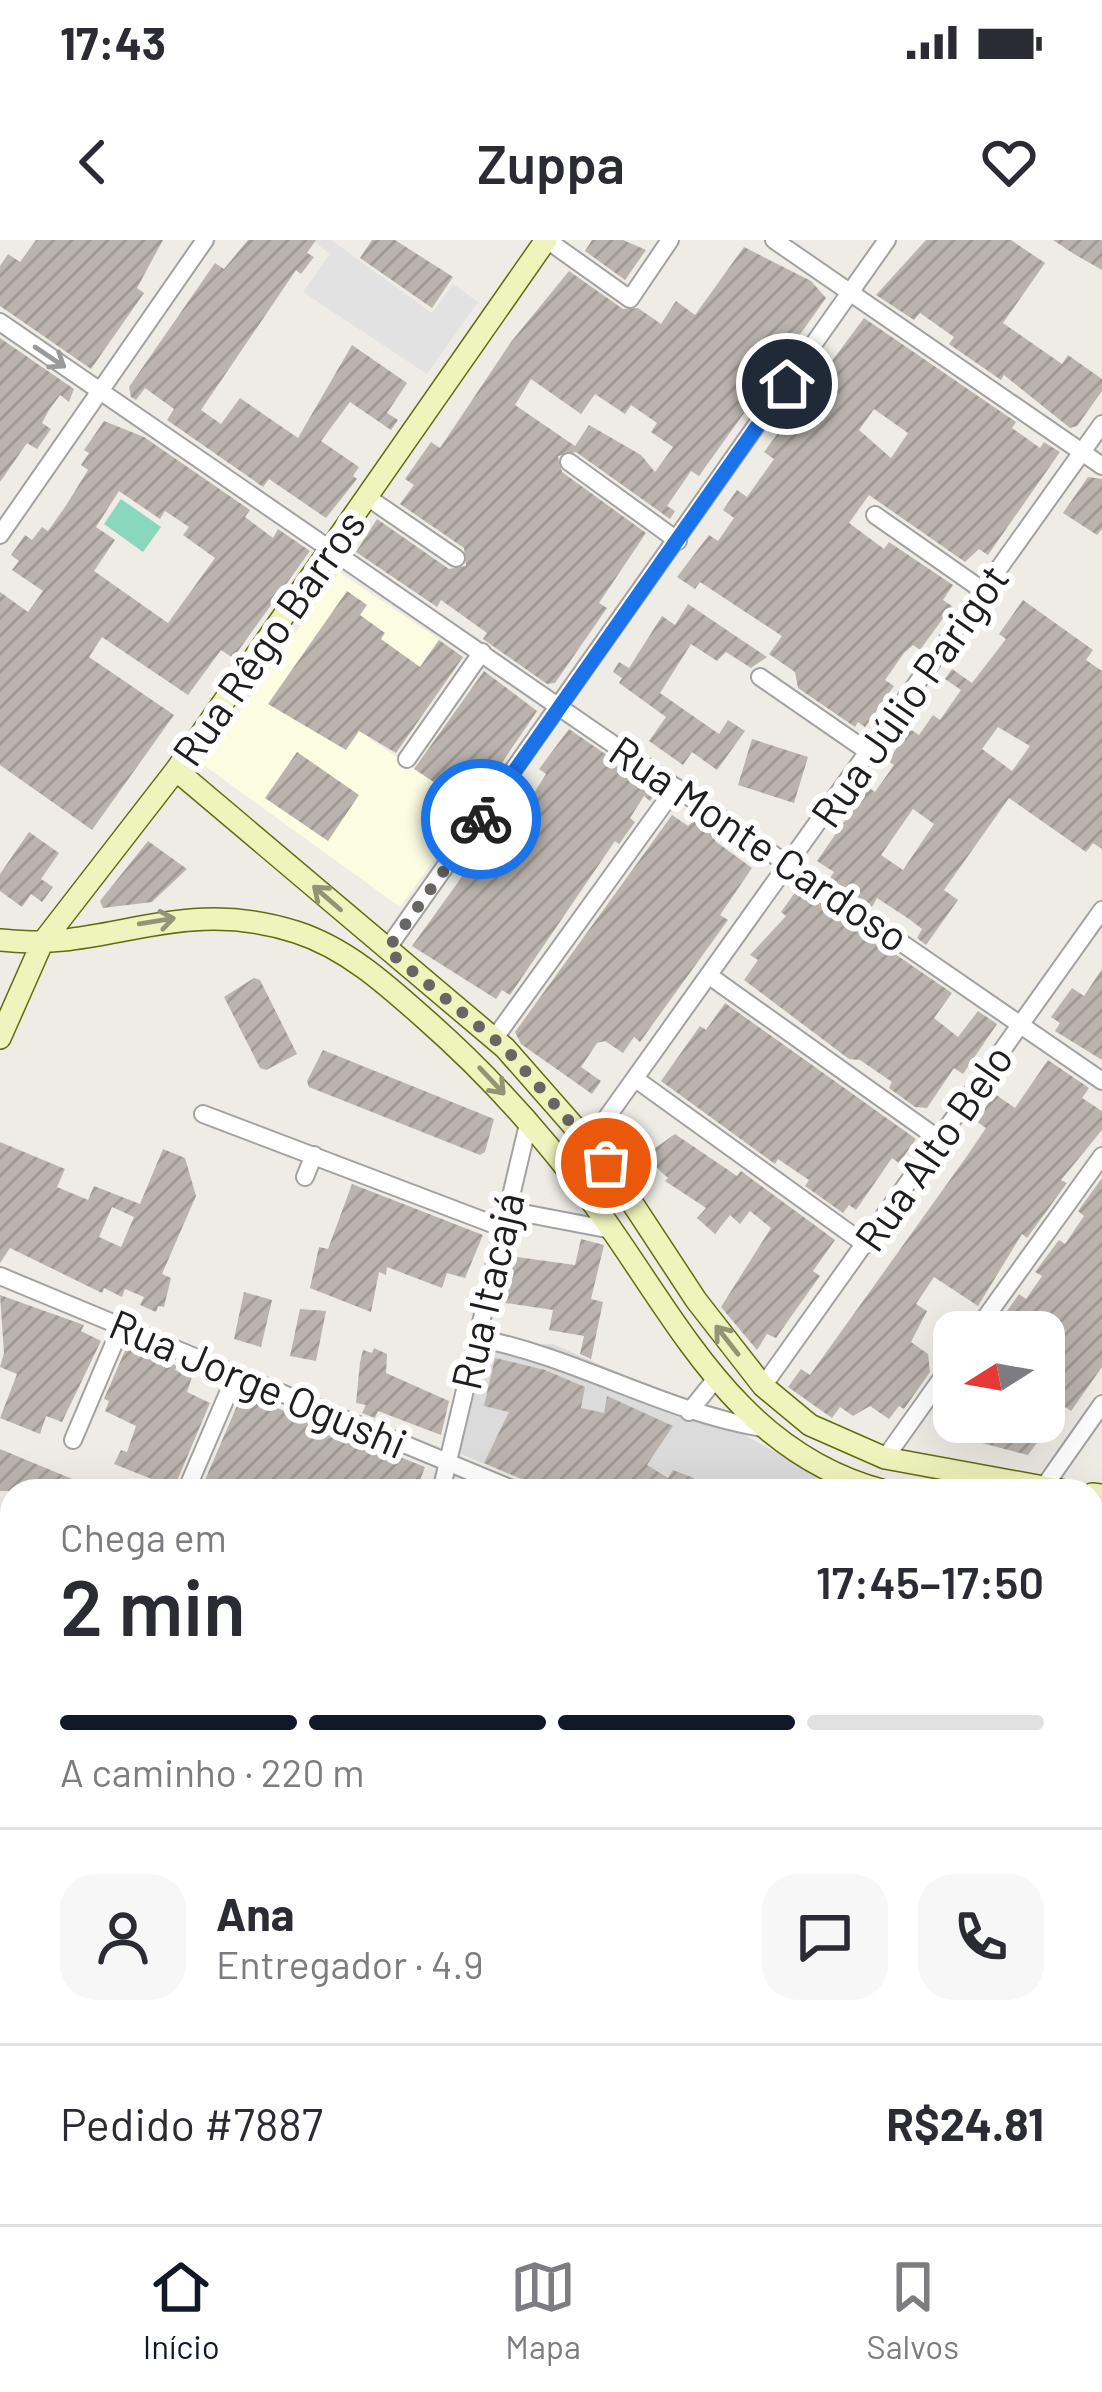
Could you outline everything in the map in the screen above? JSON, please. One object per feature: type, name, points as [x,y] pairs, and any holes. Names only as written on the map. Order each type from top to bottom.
[{"type":"main road","name":"Rua Rêgo Barros","points":[[0,1038],[42,943],[176,770],[546,240]]},
{"type":"main road","points":[[176,770],[494,1039],[590,1142],[696,1300],[763,1385],[810,1425],[885,1458],[999,1479]]},
{"type":"main road","points":[[0,940],[42,943],[188,917],[226,917],[300,933],[342,953],[405,1001],[529,1120],[714,1381],[761,1428],[820,1468],[850,1479]]},
{"type":"street","points":[[0,535],[206,240]]},
{"type":"street","points":[[546,240],[630,298],[670,240]]},
{"type":"street","points":[[774,240],[1102,466]]},
{"type":"street","points":[[387,950],[887,240]]},
{"type":"street","name":"Rua Monte Cardoso","points":[[0,322],[1102,1081]]},
{"type":"street","name":"Rua Júlio Parigot","points":[[590,1142],[1102,424]]},
{"type":"street","points":[[569,462],[678,541]]},
{"type":"street","points":[[367,497],[456,558]]},
{"type":"street","points":[[875,515],[985,592]]},
{"type":"street","points":[[407,759],[482,652]]},
{"type":"street","points":[[760,676],[870,753]]},
{"type":"street","points":[[494,1039],[676,788]]},
{"type":"street","name":"Rua Alto Belo","points":[[763,1385],[1102,910]]},
{"type":"street","points":[[712,977],[940,1140]]},
{"type":"street","points":[[637,1080],[866,1245]]},
{"type":"street","points":[[203,1114],[505,1219],[612,1231]]},
{"type":"street","name":"Rua Itacajá","points":[[443,1479],[529,1120]]},
{"type":"street","points":[[305,1178],[314,1155]]},
{"type":"street","points":[[990,1311],[1102,1156]]},
{"type":"street","name":"Rua Jorge Ogushi","points":[[0,1276],[488,1479]]},
{"type":"street","points":[[73,1441],[121,1327]]},
{"type":"street","points":[[477,1338],[536,1349],[689,1412],[761,1428]]},
{"type":"street","points":[[192,1479],[235,1377]]},
{"type":"street","points":[[689,1412],[714,1381]]},
{"type":"street","points":[[885,1458],[933,1391]]},
{"type":"street","points":[[1060,1479],[1102,1404]]},
{"type":"shaded area","points":[[312,240],[331,240],[432,313],[453,284],[478,302],[427,374],[303,292],[330,254]]},
{"type":"shaded area","points":[[339,572],[439,639],[370,739],[472,807],[400,907],[202,764]]},
{"type":"shaded area","points":[[553,1344],[694,1406],[822,1479],[520,1479],[456,1452],[481,1347]]},
{"type":"green space","points":[[121,499],[161,527],[143,552],[104,524]]},
{"type":"building","points":[[36,240],[163,240],[137,288],[144,293],[91,369],[0,306],[0,266],[8,254],[20,262]]},
{"type":"building","points":[[248,240],[316,240],[307,253],[314,257],[301,274],[296,270],[201,410],[221,424],[240,398],[298,438],[352,345],[407,383],[387,413],[398,420],[391,430],[350,402],[321,441],[359,467],[353,476],[357,479],[326,518],[269,479],[263,487],[167,420],[174,409],[145,388],[136,400],[131,397],[129,387],[215,263],[224,269]]},
{"type":"building","points":[[372,240],[395,240],[453,277],[432,308],[360,258]]},
{"type":"building","points":[[592,240],[623,240],[646,250],[625,280],[585,251]]},
{"type":"building","points":[[926,240],[1011,240],[1045,263],[1003,323],[1062,364],[1068,355],[1102,379],[1102,391],[1077,426],[1070,428],[1004,375],[1001,380],[949,344],[954,337],[920,313],[914,320],[876,295]]},
{"type":"building","points":[[1053,240],[1102,240],[1102,270],[1074,254]]},
{"type":"building","points":[[744,247],[811,281],[826,298],[699,476],[691,471],[667,506],[675,511],[670,519],[576,452],[558,456],[562,472],[646,533],[599,603],[607,608],[555,683],[547,684],[483,639],[487,633],[441,600],[437,607],[356,552],[377,519],[449,569],[466,566],[464,548],[400,504],[414,485],[405,479],[431,442],[440,448],[511,342],[569,271],[623,309],[638,308],[661,324],[676,301],[695,315]],"holes":[[[531,379],[581,414],[595,394],[625,414],[631,405],[657,423],[651,432],[673,447],[655,472],[641,455],[589,425],[575,446],[515,405]]]},
{"type":"building","points":[[864,318],[1016,422],[1012,428],[1040,448],[1044,442],[1060,452],[988,555],[979,549],[965,562],[869,495],[849,523],[884,549],[889,542],[953,585],[943,600],[952,606],[920,650],[913,645],[904,653],[885,680],[894,686],[865,727],[858,722],[855,727],[798,688],[795,672],[769,654],[782,636],[700,582],[695,589],[677,577],[709,535],[718,541],[734,518],[723,510],[737,490],[747,497],[774,459],[764,452]],"holes":[[[874,409],[908,433],[891,458],[859,430]]]},
{"type":"building","points":[[0,338],[74,389],[69,402],[60,395],[49,410],[42,423],[51,429],[37,449],[27,443],[0,482]]},
{"type":"building","points":[[104,421],[144,437],[250,510],[245,517],[273,538],[278,529],[310,551],[233,658],[221,650],[188,695],[102,637],[89,657],[174,715],[92,830],[0,765],[0,592],[28,612],[43,591],[12,570],[19,561],[11,555],[25,535],[32,540],[42,527],[48,531],[65,507],[88,470],[81,465],[89,453],[84,450]],"holes":[[[119,491],[160,519],[165,511],[189,527],[183,535],[215,558],[168,623],[94,571],[115,540],[96,527]]]},
{"type":"building","points":[[1088,477],[1102,479],[1102,529],[1097,535],[1063,513]]},
{"type":"building","points":[[347,591],[367,605],[360,615],[385,633],[381,639],[420,667],[439,640],[463,657],[396,753],[359,731],[346,750],[268,704]]},
{"type":"building","points":[[1023,600],[1093,650],[1086,660],[1102,671],[1102,849],[1093,843],[1086,852],[1009,798],[944,890],[958,900],[926,945],[917,938],[922,929],[877,898],[872,907],[830,878],[834,872],[817,861],[868,787],[875,792],[894,765],[888,761],[910,729],[919,735],[933,715],[940,720],[961,690],[945,679],[952,669],[972,683],[1006,639],[999,634]],"holes":[[[998,727],[1030,746],[1012,771],[982,749]],[[913,809],[934,824],[903,870],[881,855]]]},
{"type":"building","points":[[688,604],[767,657],[751,668],[726,652],[717,661],[691,644],[660,693],[719,734],[728,720],[745,731],[717,770],[692,752],[683,765],[649,741],[666,717],[619,683],[622,678],[613,672],[619,662],[629,668],[662,616],[675,625]]},
{"type":"building","points":[[484,671],[537,711],[472,807],[414,769]]},
{"type":"building","points":[[569,729],[658,790],[650,801],[644,796],[630,818],[635,822],[619,844],[615,841],[510,995],[502,990],[496,999],[412,946],[500,824],[506,829],[516,822],[546,774],[539,769]]},
{"type":"building","points":[[752,739],[808,757],[794,803],[738,785]]},
{"type":"building","points":[[297,752],[359,795],[328,841],[265,798]]},
{"type":"building","points":[[672,815],[688,826],[697,818],[720,834],[715,841],[752,868],[720,915],[728,920],[640,1042],[634,1037],[623,1053],[605,1041],[597,1043],[581,1067],[601,1081],[592,1094],[521,1044],[515,1032]]},
{"type":"building","points":[[29,832],[59,853],[41,879],[53,887],[42,902],[31,894],[22,907],[0,891],[0,874]]},
{"type":"building","points":[[148,841],[187,869],[152,902],[103,908],[100,901]]},
{"type":"building","points":[[796,891],[806,893],[952,993],[934,1018],[958,1037],[978,1011],[997,1024],[963,1074],[954,1068],[927,1108],[915,1107],[889,1088],[892,1082],[860,1060],[849,1059],[744,980],[758,960],[750,955],[786,916],[781,912]]},
{"type":"building","points":[[1102,969],[1102,1060],[1055,1031],[1060,1023],[1051,1017],[1072,988],[1084,996]]},
{"type":"building","points":[[254,978],[260,980],[297,1054],[266,1070],[260,1068],[224,997]]},
{"type":"building","points":[[725,1003],[916,1139],[899,1163],[892,1158],[856,1210],[849,1205],[843,1213],[805,1186],[809,1180],[778,1159],[775,1164],[661,1081],[700,1026],[706,1030]]},
{"type":"building","points":[[323,1050],[494,1119],[485,1152],[480,1155],[309,1087],[307,1081]]},
{"type":"building","points":[[1048,1060],[1089,1088],[1082,1098],[1102,1111],[1102,1130],[1061,1180],[1067,1183],[1027,1238],[1022,1234],[978,1306],[934,1277],[916,1304],[927,1311],[911,1342],[928,1354],[930,1372],[904,1409],[899,1406],[889,1419],[870,1406],[853,1416],[840,1407],[832,1418],[788,1387],[801,1369],[810,1375],[967,1156],[986,1128],[976,1121],[995,1094],[1015,1108]]},
{"type":"building","points":[[675,1134],[737,1176],[741,1171],[835,1240],[813,1271],[820,1276],[776,1338],[767,1334],[757,1350],[721,1307],[771,1228],[750,1211],[740,1224],[730,1215],[715,1234],[697,1218],[706,1208],[665,1181],[668,1178],[644,1156]]},
{"type":"building","points":[[0,1142],[65,1169],[57,1187],[88,1200],[94,1186],[140,1204],[163,1149],[185,1158],[196,1196],[162,1274],[171,1278],[164,1307],[158,1306],[156,1312],[140,1305],[144,1297],[125,1289],[122,1297],[104,1288],[102,1293],[10,1248],[0,1263]],"holes":[[[112,1207],[134,1217],[121,1247],[99,1237]]]},
{"type":"building","points":[[1102,1178],[1102,1367],[1071,1411],[1065,1407],[1065,1311],[1007,1311],[1019,1294],[1026,1299],[1042,1276],[1035,1272],[1059,1240],[1065,1244],[1084,1216],[1078,1211]]},
{"type":"building","points":[[352,1184],[483,1235],[465,1278],[447,1273],[442,1288],[387,1267],[386,1275],[379,1272],[371,1312],[310,1288],[319,1247],[328,1249]]},
{"type":"building","points":[[581,1239],[604,1245],[591,1299],[603,1302],[591,1359],[580,1354],[584,1336],[549,1330],[553,1310],[499,1302],[510,1256],[575,1265]]},
{"type":"building","points":[[244,1292],[272,1300],[261,1347],[234,1339]]},
{"type":"building","points":[[0,1295],[84,1325],[81,1331],[101,1341],[62,1422],[46,1416],[40,1434],[0,1418],[17,1374],[0,1367],[4,1353]]},
{"type":"building","points":[[300,1309],[326,1311],[316,1361],[290,1356]]},
{"type":"building","points":[[128,1344],[192,1377],[187,1392],[210,1403],[178,1479],[152,1479],[114,1464],[121,1450],[127,1452],[136,1426],[105,1411],[109,1401],[104,1399]]},
{"type":"building","points":[[374,1348],[387,1354],[386,1373],[449,1401],[441,1435],[378,1411],[375,1418],[362,1413],[366,1405],[356,1403],[360,1362],[363,1350],[372,1353]]},
{"type":"building","points":[[495,1358],[545,1370],[585,1387],[581,1408],[604,1413],[607,1396],[673,1426],[647,1465],[668,1478],[673,1470],[694,1478],[521,1479],[484,1463],[509,1412],[484,1406]]},
{"type":"building","points":[[242,1394],[425,1467],[420,1479],[205,1479]]},
{"type":"building","points":[[982,1443],[1037,1443],[1028,1455]]},
{"type":"building","points":[[0,1449],[72,1479],[0,1479]]},
{"type":"way so far","points":[[481,819],[387,950],[505,1048],[575,1122],[606,1163]]},
{"type":"route","points":[[481,819],[787,384]]}]
